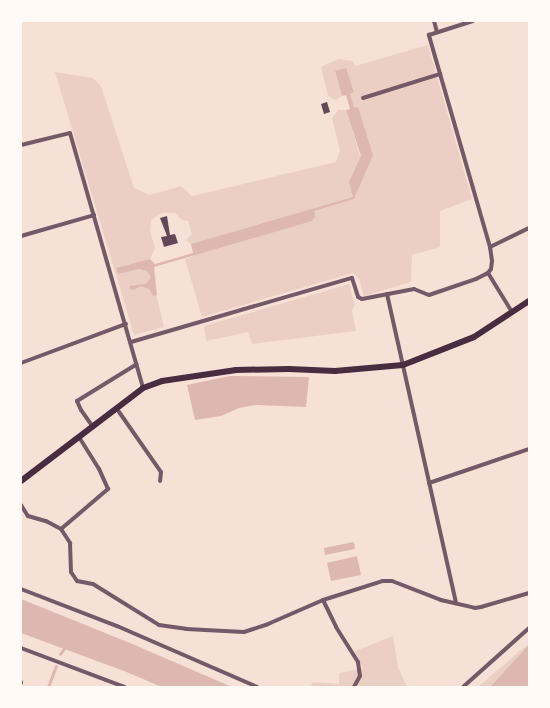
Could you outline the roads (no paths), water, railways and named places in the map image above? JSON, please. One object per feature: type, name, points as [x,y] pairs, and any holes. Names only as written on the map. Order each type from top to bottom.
[{"type":"main road","points":[[21,481],[80,438],[143,388],[162,381],[236,370],[289,369],[335,371],[403,365],[474,337],[529,301]]},
{"type":"street","points":[[434,21],[437,32]]},
{"type":"street","points":[[131,342],[352,278],[358,297],[362,299],[414,289],[429,295],[476,279],[488,273],[491,269],[492,261],[490,246],[428,35],[473,21]]},
{"type":"street","points":[[363,98],[440,74]]},
{"type":"street","points":[[21,145],[70,133],[126,324],[143,388]]},
{"type":"street","points":[[21,236],[94,215]]},
{"type":"street","points":[[490,246],[529,228]]},
{"type":"street","points":[[488,273],[512,312]]},
{"type":"street","points":[[387,294],[456,603]]},
{"type":"street","points":[[21,363],[126,324]]},
{"type":"street","points":[[93,427],[81,410],[77,401],[137,364]]},
{"type":"street","points":[[117,408],[160,472],[160,481]]},
{"type":"street","points":[[61,529],[108,489],[99,469],[80,438]]},
{"type":"street","points":[[429,483],[529,449]]},
{"type":"street","points":[[21,505],[28,516],[46,521],[61,529],[70,543],[71,572],[74,577],[78,580],[92,584],[159,625],[186,629],[244,632],[268,624],[323,600],[383,581],[392,581],[441,600],[481,607],[529,593]]},
{"type":"street","points":[[21,589],[117,626],[257,687]]},
{"type":"street","points":[[323,600],[336,627],[358,662],[360,676],[354,687]]},
{"type":"street","points":[[463,687],[529,628]]},
{"type":"street","points":[[21,648],[116,685],[125,687]]},
{"type":"waterway","points":[[60,654],[66,646]]},
{"type":"waterway","points":[[48,687],[56,666]]}]
